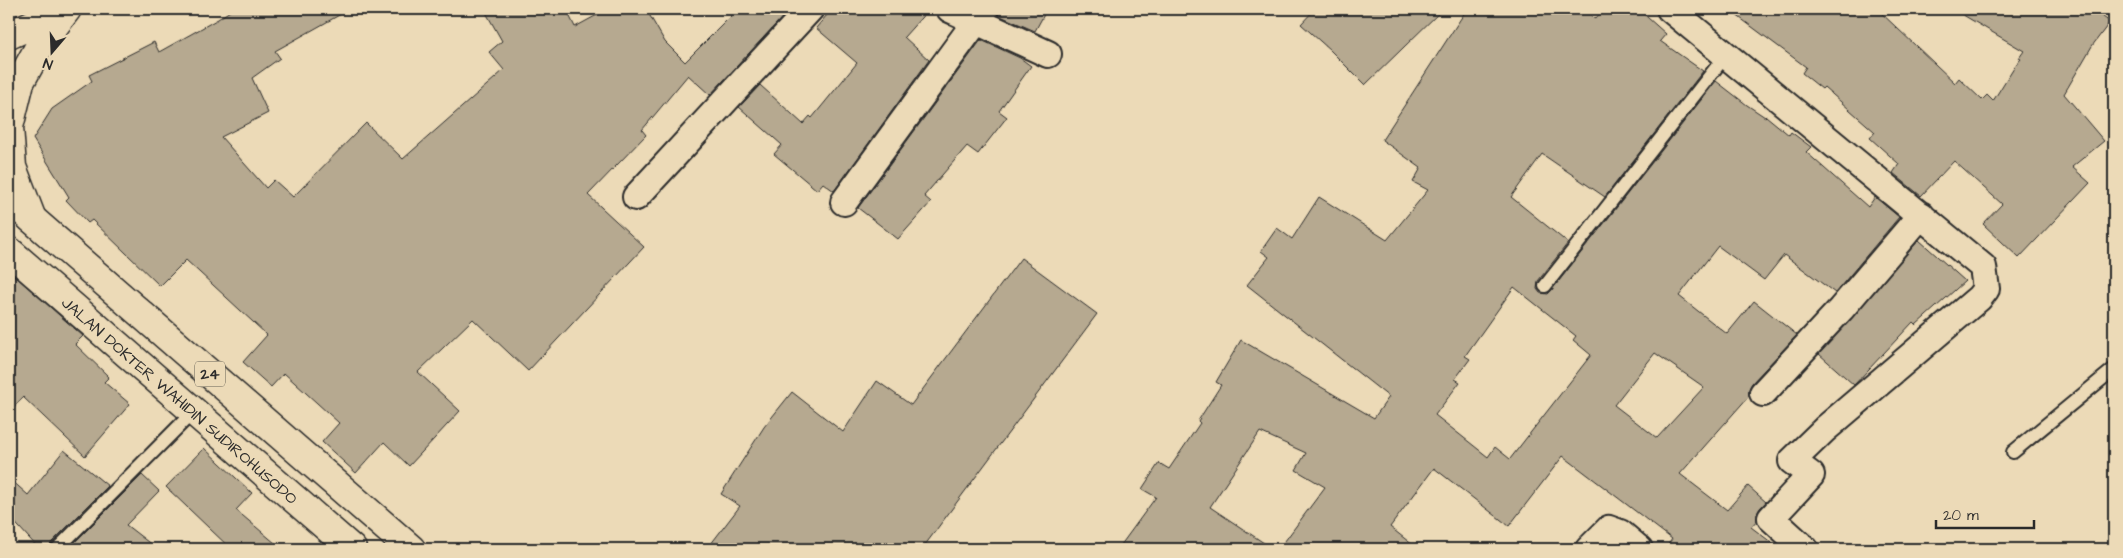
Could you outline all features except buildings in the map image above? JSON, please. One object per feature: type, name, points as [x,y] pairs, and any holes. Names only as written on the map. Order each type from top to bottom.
[{"type":"main road","points":[[9,35],[67,9]]},
{"type":"main road","points":[[32,219],[12,167],[9,127],[20,82],[42,42],[67,9]]},
{"type":"main road","name":"24","points":[[9,199],[411,549]]},
{"type":"main road","name":"JALAN DOKTER WAHIDIN SUDIROHUSODO","points":[[9,250],[352,549]]},
{"type":"street","points":[[636,197],[810,9]]},
{"type":"street","points":[[950,9],[980,15],[1048,54]]},
{"type":"street","points":[[1670,9],[1983,267],[1986,289],[1979,298],[1825,429],[1792,461],[1811,475],[1771,518],[1805,549]]},
{"type":"street","points":[[844,202],[980,15]]},
{"type":"street","points":[[1763,393],[1841,309],[1921,215]]},
{"type":"street","points":[[1589,549],[1609,529],[1620,533],[1639,549]]},
{"type":"lane","points":[[1546,286],[1726,55]]},
{"type":"lane","points":[[2013,452],[2112,375]]},
{"type":"lane","points":[[57,549],[194,411]]}]
